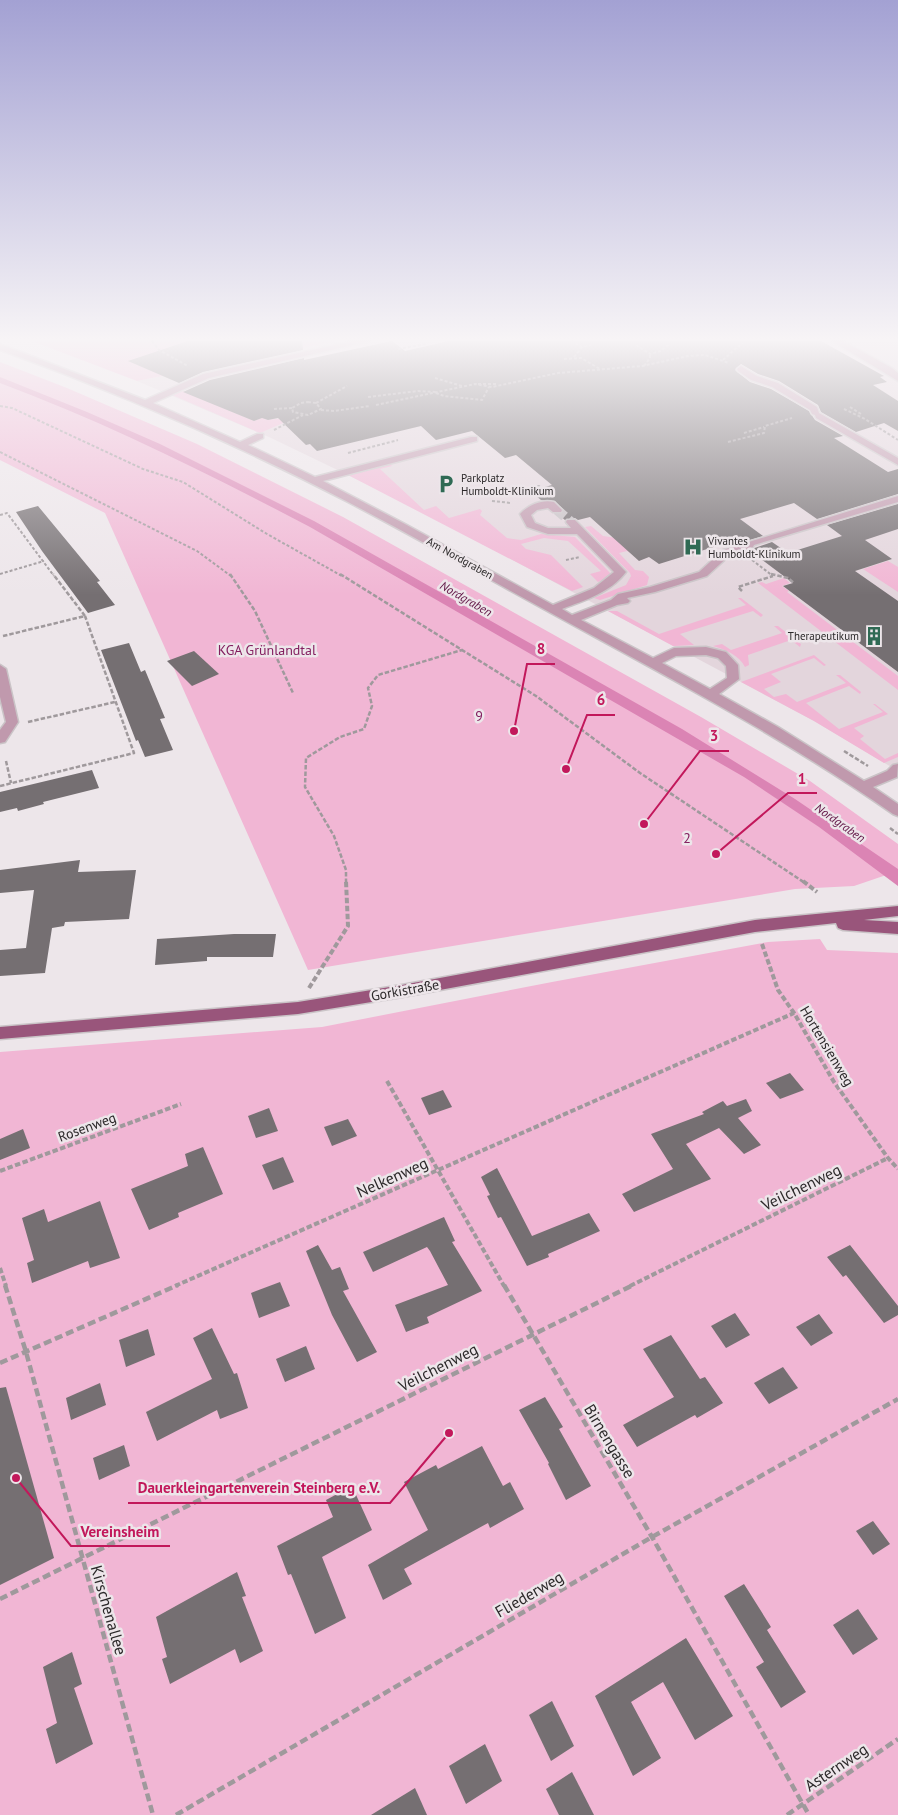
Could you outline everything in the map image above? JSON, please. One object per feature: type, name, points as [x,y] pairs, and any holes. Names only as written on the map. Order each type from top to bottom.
[{"type":"main road","name":"Gorkistraße","points":[[0,1033],[298,1008],[402,992],[755,926],[898,911]]},
{"type":"main road","name":"Gorkistraße","points":[[807,920],[898,928]]},
{"type":"street","name":"Am Nordgraben","points":[[196,426],[314,481],[430,541],[789,739],[864,786],[898,811]]},
{"type":"street","points":[[837,426],[898,462]]},
{"type":"street","points":[[240,445],[260,436]]},
{"type":"street","points":[[314,481],[342,472],[474,439]]},
{"type":"street","points":[[572,620],[615,602],[628,601],[645,596],[651,590],[704,574],[727,552],[898,498]]},
{"type":"street","points":[[557,510],[550,504],[534,507],[525,514],[530,524],[536,527],[556,532],[580,531]]},
{"type":"street","points":[[552,609],[605,586],[616,578],[620,572],[571,522]]},
{"type":"street","points":[[652,664],[674,652],[706,651],[722,655],[732,665],[732,679],[709,695]]},
{"type":"street","points":[[0,670],[12,722],[0,739]]},
{"type":"street","points":[[864,786],[892,774],[898,768]]},
{"type":"path","points":[[50,426],[143,469],[183,482],[267,534],[332,569],[536,696],[640,773],[788,870],[817,892]]},
{"type":"path","points":[[260,436],[281,426]]},
{"type":"path","points":[[744,433],[767,426]]},
{"type":"path","points":[[874,426],[898,440]]},
{"type":"path","points":[[728,442],[764,433],[764,427]]},
{"type":"path","points":[[0,452],[197,551],[228,572],[255,611],[293,693]]},
{"type":"path","points":[[0,515],[7,513],[85,616],[134,753],[0,786]]},
{"type":"path","points":[[736,549],[773,576]]},
{"type":"path","points":[[566,560],[585,556]]},
{"type":"path","points":[[0,574],[44,561]]},
{"type":"path","points":[[742,592],[738,587],[773,576],[788,578],[794,583]]},
{"type":"path","points":[[3,636],[85,616]]},
{"type":"path","points":[[298,1008],[348,926],[346,870],[334,836],[305,787],[306,758],[340,737],[364,729],[372,706],[368,688],[378,675],[462,650]]},
{"type":"path","points":[[27,722],[116,702]]},
{"type":"path","points":[[6,761],[11,783]]},
{"type":"path","points":[[882,823],[898,834]]},
{"type":"path","name":"Hortensienweg","points":[[755,926],[778,990],[794,1013],[834,1082],[888,1158],[898,1169]]},
{"type":"path","name":"Nelkenweg","points":[[0,1363],[794,1013]]},
{"type":"path","name":"Birnengasse","points":[[387,1081],[532,1334],[652,1537],[809,1815]]},
{"type":"path","name":"Rosenweg","points":[[0,1171],[181,1104]]},
{"type":"path","name":"Veilchenweg","points":[[0,1599],[888,1158]]},
{"type":"path","name":"Kirschenallee","points":[[0,1268],[26,1352],[153,1815]]},
{"type":"path","name":"Fliederweg","points":[[176,1815],[652,1537],[898,1398]]},
{"type":"path","name":"Asternweg","points":[[787,1815],[898,1739]]},
{"type":"shaded area","points":[[104,426],[118,426],[160,444],[314,521],[682,729],[795,799],[898,869],[898,886],[819,827],[744,777],[310,527]]},
{"type":"shaded area","name":"Vivantes Humboldt-Klinikum","points":[[242,426],[898,426],[898,771],[814,721],[406,503]]},
{"type":"green space","points":[[0,426],[155,426],[197,444],[343,517],[701,717],[810,781],[898,844],[898,871],[854,886],[795,889],[308,970],[105,513],[0,460]]},
{"type":"green space","points":[[243,426],[277,426],[260,433]]},
{"type":"green space","points":[[390,464],[392,466],[380,469],[424,510],[436,506],[449,518],[480,509],[482,511],[480,515],[507,538],[521,540],[541,534],[575,537],[612,575],[598,582],[590,574],[601,571],[568,541],[544,538],[521,544],[526,549],[551,555],[583,587],[572,591],[348,475]]},
{"type":"green space","points":[[591,526],[603,536],[617,538],[630,553],[627,551],[619,553],[635,570],[643,571],[649,577],[647,585],[600,600],[594,598],[626,585],[631,576],[585,527]]},
{"type":"green space","points":[[888,561],[898,567],[898,592],[863,569]]},
{"type":"green space","points":[[784,578],[790,583],[782,586],[789,591],[787,592],[898,676],[898,690],[758,583],[766,584]]},
{"type":"green space","points":[[738,598],[741,598],[763,615],[761,617],[753,611],[680,634],[694,645],[673,646],[608,611],[617,611],[659,634],[746,605]]},
{"type":"green space","points":[[774,626],[778,626],[801,644],[800,647],[791,640],[748,655],[749,665],[745,667],[736,656],[713,646],[722,644],[731,650],[782,633]]},
{"type":"green space","points":[[814,655],[826,665],[824,666],[814,658],[771,674],[781,682],[764,689],[774,697],[786,694],[797,702],[846,683],[836,675],[840,675],[861,692],[860,694],[849,686],[806,703],[839,729],[883,712],[873,704],[875,704],[888,714],[854,728],[864,736],[860,739],[885,759],[898,753],[898,757],[884,763],[814,721],[741,682]]},
{"type":"green space","points":[[820,939],[827,950],[898,953],[898,1815],[0,1815],[0,1052],[322,1027],[768,942]]},
{"type":"building","points":[[286,426],[825,426],[843,436],[834,438],[888,472],[898,469],[898,494],[817,519],[794,503],[740,519],[763,536],[739,543],[736,540],[659,564],[649,557],[639,561],[590,517],[578,520],[575,518],[565,520],[558,514],[563,513],[564,510],[555,501],[541,500],[530,491],[552,485],[516,455],[505,458],[472,431],[436,440],[421,426],[317,451],[310,444],[306,445]]},
{"type":"building","points":[[845,426],[876,426],[856,432]]},
{"type":"building","points":[[889,426],[898,426],[898,431]]},
{"type":"building","points":[[898,504],[898,529],[865,540],[892,559],[855,571],[898,601],[898,672],[783,586],[793,583],[749,550],[772,542],[788,553],[842,536],[827,525]]},
{"type":"building","points":[[38,506],[100,581],[97,582],[115,605],[88,613],[16,512]]},
{"type":"building","points":[[129,643],[141,672],[145,670],[165,718],[160,719],[173,750],[145,757],[138,740],[136,741],[101,650]]},
{"type":"building","points":[[194,651],[219,674],[192,686],[167,661]]},
{"type":"building","points":[[92,770],[99,788],[43,802],[44,804],[18,811],[17,808],[0,812],[0,792]]},
{"type":"building","points":[[80,860],[78,872],[136,870],[129,919],[65,922],[64,926],[52,928],[45,973],[0,976],[0,950],[26,948],[34,890],[0,893],[0,870]]},
{"type":"building","points":[[234,934],[276,934],[273,957],[207,957],[207,961],[155,965],[157,939]]},
{"type":"building","points":[[790,1073],[804,1090],[780,1099],[766,1083]]},
{"type":"building","points":[[443,1090],[452,1107],[429,1115],[421,1098]]},
{"type":"building","points":[[746,1099],[752,1111],[738,1118],[761,1145],[744,1154],[719,1128],[686,1144],[711,1179],[634,1212],[622,1194],[673,1169],[651,1134],[704,1114],[702,1112],[723,1101],[727,1106]]},
{"type":"building","points":[[269,1108],[278,1131],[256,1138],[248,1116]]},
{"type":"building","points":[[348,1119],[357,1136],[332,1146],[324,1127]]},
{"type":"building","points":[[23,1129],[30,1148],[0,1160],[0,1139]]},
{"type":"building","points":[[203,1147],[223,1194],[178,1213],[179,1217],[149,1230],[131,1189],[188,1166],[185,1154]]},
{"type":"building","points":[[283,1157],[294,1182],[273,1190],[262,1165]]},
{"type":"building","points":[[497,1168],[532,1236],[589,1213],[600,1231],[548,1254],[549,1257],[527,1266],[501,1217],[498,1218],[487,1196],[490,1195],[481,1177]]},
{"type":"building","points":[[100,1201],[120,1258],[90,1268],[88,1261],[32,1283],[27,1263],[34,1260],[22,1218],[44,1209],[48,1222]]},
{"type":"building","points":[[444,1217],[455,1241],[452,1242],[482,1291],[427,1317],[429,1323],[406,1332],[395,1305],[448,1285],[430,1251],[427,1247],[373,1272],[363,1252]]},
{"type":"building","points":[[318,1245],[332,1270],[340,1267],[349,1289],[343,1291],[377,1352],[357,1362],[332,1315],[306,1251]]},
{"type":"building","points":[[850,1245],[898,1306],[898,1315],[884,1323],[846,1275],[843,1277],[827,1257]]},
{"type":"building","points":[[280,1282],[290,1306],[259,1318],[251,1293]]},
{"type":"building","points":[[735,1313],[750,1335],[726,1348],[711,1326]]},
{"type":"building","points":[[819,1314],[833,1333],[811,1346],[796,1327]]},
{"type":"building","points":[[212,1328],[234,1374],[237,1373],[248,1408],[220,1419],[217,1410],[157,1441],[146,1412],[212,1379],[193,1338]]},
{"type":"building","points":[[148,1329],[155,1355],[126,1367],[119,1340]]},
{"type":"building","points":[[671,1335],[700,1379],[705,1377],[723,1403],[697,1418],[695,1415],[637,1447],[623,1425],[674,1397],[643,1349]]},
{"type":"building","points":[[306,1346],[315,1369],[285,1382],[276,1359]]},
{"type":"building","points":[[783,1367],[798,1388],[769,1404],[754,1383]]},
{"type":"building","points":[[100,1383],[106,1405],[71,1420],[66,1398]]},
{"type":"building","points":[[6,1387],[54,1558],[0,1585],[0,1388]]},
{"type":"building","points":[[545,1397],[563,1427],[559,1429],[591,1486],[566,1500],[549,1463],[519,1410]]},
{"type":"building","points":[[124,1445],[130,1466],[99,1480],[93,1458]]},
{"type":"building","points":[[482,1446],[503,1486],[510,1482],[524,1509],[490,1528],[488,1523],[404,1569],[412,1584],[383,1600],[368,1565],[428,1530],[404,1482],[436,1465],[438,1469]]},
{"type":"building","points":[[352,1486],[372,1530],[322,1557],[346,1618],[315,1634],[291,1574],[288,1575],[277,1546],[333,1517],[326,1500]]},
{"type":"building","points":[[873,1521],[890,1544],[873,1555],[856,1531]]},
{"type":"building","points":[[237,1572],[246,1596],[242,1597],[263,1651],[240,1663],[235,1649],[170,1684],[162,1659],[167,1657],[156,1617]]},
{"type":"building","points":[[744,1584],[771,1627],[767,1630],[806,1692],[781,1708],[756,1667],[764,1662],[724,1596]]},
{"type":"building","points":[[858,1609],[878,1639],[853,1655],[833,1625]]},
{"type":"building","points":[[686,1638],[733,1716],[695,1740],[663,1682],[631,1702],[661,1758],[633,1776],[595,1696]]},
{"type":"building","points":[[72,1652],[82,1684],[74,1688],[93,1744],[56,1764],[46,1729],[57,1723],[43,1667]]},
{"type":"building","points":[[552,1701],[574,1746],[551,1761],[529,1715]]},
{"type":"building","points":[[485,1744],[502,1781],[466,1804],[449,1766]]},
{"type":"building","points":[[572,1772],[594,1815],[559,1815],[546,1789]]},
{"type":"building","points":[[415,1788],[427,1815],[371,1815]]},
{"type":"tunnel","points":[[557,510],[571,522]]},
{"type":"place","name":"Parkplatz Humboldt-Klinikum","points":[[446,484]]},
{"type":"place","name":"Vivantes Humboldt-Klinikum","points":[[693,547]]},
{"type":"place","name":"Therapeutikum","points":[[874,636]]},
{"type":"place","name":"8","points":[[514,731]]},
{"type":"place","name":"6","points":[[566,769]]},
{"type":"place","name":"3","points":[[644,824]]},
{"type":"place","name":"1","points":[[716,854]]},
{"type":"place","name":"Dauerkleingartenverein Steinberg e.V.","points":[[449,1433]]},
{"type":"place","name":"Vereinsheim","points":[[16,1478]]},
{"type":"water label","name":"Nordgraben","points":[[466,599]]},
{"type":"water label","name":"Nordgraben","points":[[840,823]]},
{"type":"park label","name":"KGA Grünlandtal","points":[[267,650]]},
{"type":"park label","name":"9","points":[[479,716]]},
{"type":"park label","name":"2","points":[[687,838]]}]
